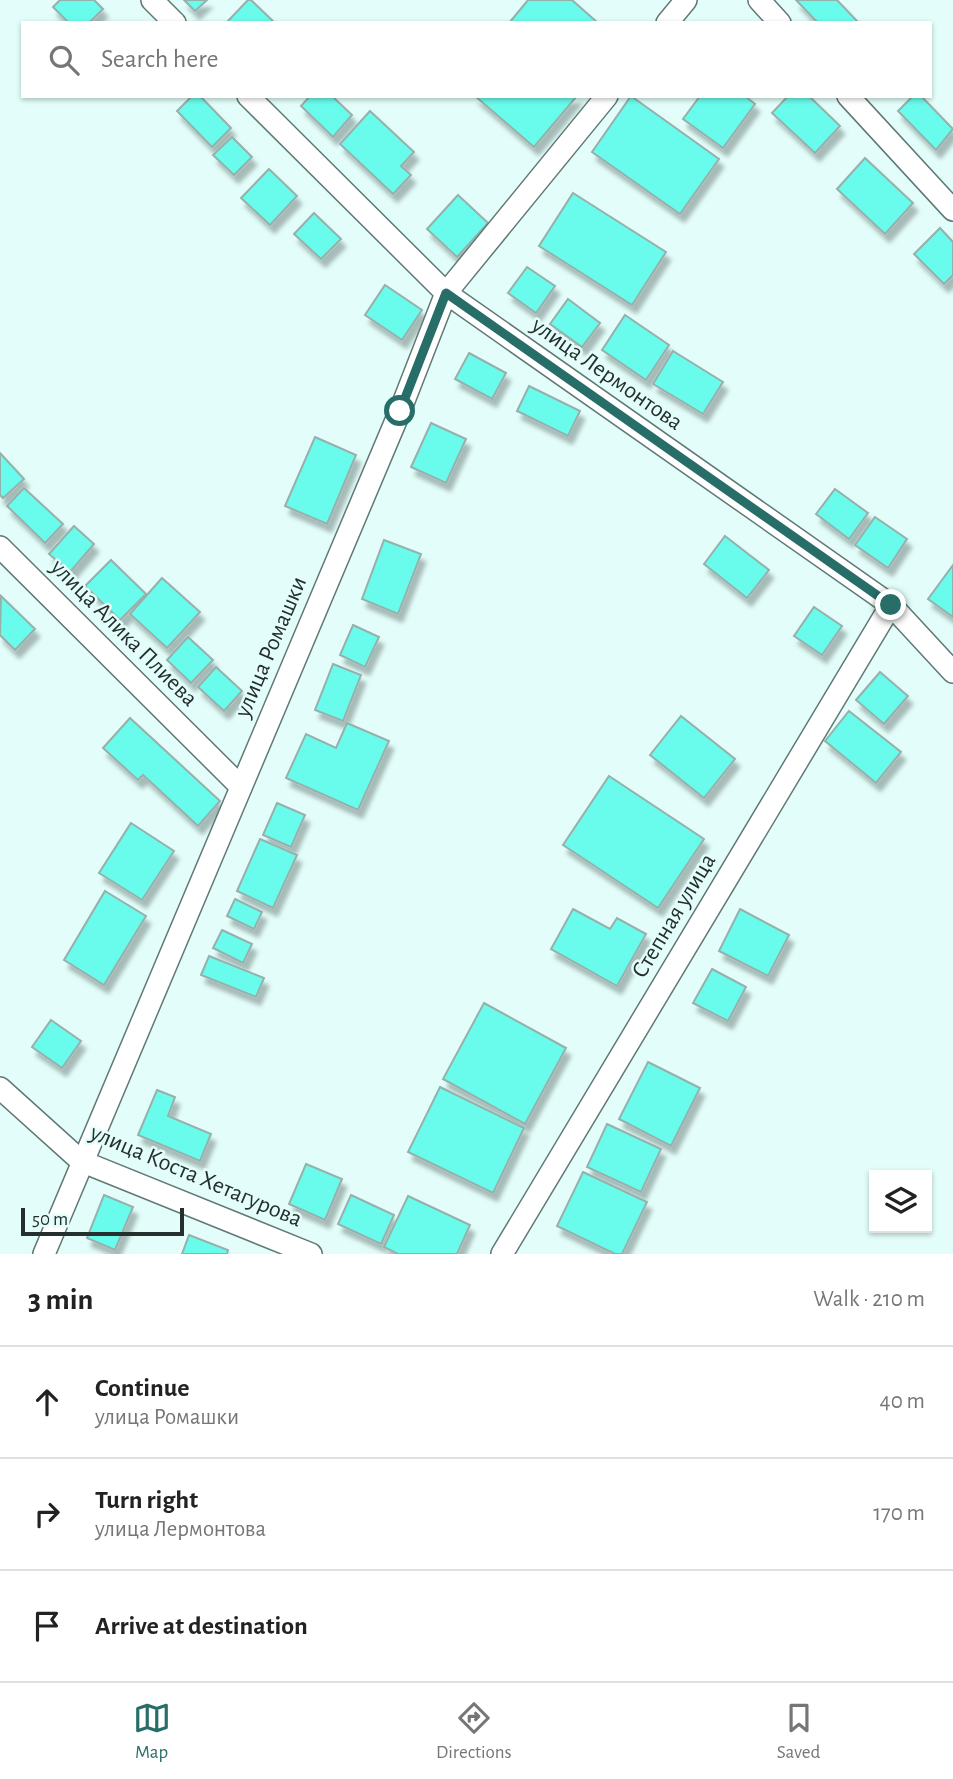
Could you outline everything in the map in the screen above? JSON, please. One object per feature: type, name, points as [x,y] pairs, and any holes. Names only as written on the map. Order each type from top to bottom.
[{"type":"street","points":[[152,0],[173,21]]},
{"type":"street","points":[[669,21],[686,0]]},
{"type":"street","points":[[759,0],[778,21]]},
{"type":"street","name":"улица Лермонтова","points":[[250,98],[446,293],[891,605],[953,672]]},
{"type":"street","name":"улица Ромашки","points":[[44,1254],[400,411],[446,293],[605,98]]},
{"type":"street","points":[[850,98],[953,210]]},
{"type":"street","name":"улица Алика Плиева","points":[[0,547],[240,787]]},
{"type":"street","name":"Степная улица","points":[[502,1254],[891,605]]},
{"type":"street","name":"улица Коста Хетагурова","points":[[0,1088],[81,1161],[311,1254]]},
{"type":"building","points":[[60,0],[94,0],[103,9],[91,21],[67,21],[53,7]]},
{"type":"building","points":[[184,0],[207,0],[195,11]]},
{"type":"building","points":[[251,0],[273,21],[228,21]]},
{"type":"building","points":[[528,0],[572,0],[596,21],[511,21]]},
{"type":"building","points":[[796,0],[837,0],[857,21],[816,21]]},
{"type":"building","points":[[190,98],[202,98],[231,128],[212,147],[177,111]]},
{"type":"building","points":[[308,98],[334,98],[352,115],[333,137],[301,106]]},
{"type":"building","points":[[477,98],[575,98],[534,147]]},
{"type":"building","points":[[630,98],[634,98],[719,159],[680,214],[592,152]]},
{"type":"building","points":[[699,98],[748,98],[755,104],[723,148],[683,119]]},
{"type":"building","points":[[786,98],[811,98],[840,126],[815,153],[772,113]]},
{"type":"building","points":[[911,98],[923,98],[953,129],[936,150],[898,111]]},
{"type":"building","points":[[370,111],[414,152],[401,166],[411,175],[393,194],[340,144]]},
{"type":"building","points":[[232,137],[252,157],[234,175],[213,155]]},
{"type":"building","points":[[865,158],[913,203],[885,234],[837,189]]},
{"type":"building","points":[[269,169],[297,196],[270,225],[241,198]]},
{"type":"building","points":[[573,193],[666,252],[632,305],[539,246]]},
{"type":"building","points":[[458,195],[488,223],[457,257],[427,229]]},
{"type":"building","points":[[314,213],[341,239],[321,259],[294,234]]},
{"type":"building","points":[[940,228],[953,242],[953,275],[944,284],[914,254]]},
{"type":"building","points":[[527,267],[555,286],[536,313],[508,293]]},
{"type":"building","points":[[385,285],[422,310],[402,340],[365,315]]},
{"type":"building","points":[[568,299],[600,323],[582,347],[550,324]]},
{"type":"building","points":[[625,315],[669,345],[646,380],[602,350]]},
{"type":"building","points":[[673,351],[723,382],[703,414],[653,384]]},
{"type":"building","points":[[469,353],[506,373],[492,399],[455,379]]},
{"type":"building","points":[[529,386],[580,411],[568,436],[517,411]]},
{"type":"building","points":[[431,423],[466,439],[446,483],[411,467]]},
{"type":"building","points":[[315,437],[356,455],[327,524],[285,506]]},
{"type":"building","points":[[0,453],[24,479],[3,498],[0,495]]},
{"type":"building","points":[[24,488],[63,524],[45,543],[7,506]]},
{"type":"building","points":[[835,489],[868,513],[849,539],[816,514]]},
{"type":"building","points":[[875,517],[907,539],[888,568],[855,545]]},
{"type":"building","points":[[74,526],[94,544],[70,572],[49,554]]},
{"type":"building","points":[[725,536],[769,570],[747,598],[704,564]]},
{"type":"building","points":[[384,540],[421,554],[398,614],[362,599]]},
{"type":"building","points":[[111,560],[146,594],[120,620],[85,586]]},
{"type":"building","points":[[953,565],[953,617],[928,599]]},
{"type":"building","points":[[162,578],[200,612],[167,648],[130,614]]},
{"type":"building","points":[[1,596],[35,629],[15,650],[0,635]]},
{"type":"building","points":[[814,607],[842,626],[822,655],[794,636]]},
{"type":"building","points":[[353,625],[379,637],[365,667],[340,655]]},
{"type":"building","points":[[188,637],[213,660],[191,683],[167,660]]},
{"type":"building","points":[[333,664],[361,675],[343,721],[315,710]]},
{"type":"building","points":[[216,667],[242,691],[224,711],[198,687]]},
{"type":"building","points":[[880,672],[908,696],[884,724],[856,700]]},
{"type":"building","points":[[849,711],[901,752],[876,783],[825,741]]},
{"type":"building","points":[[681,716],[735,759],[704,798],[650,755]]},
{"type":"building","points":[[130,718],[220,801],[198,826],[143,775],[138,780],[103,748]]},
{"type":"building","points":[[347,723],[389,741],[358,810],[286,778],[306,734],[336,748]]},
{"type":"building","points":[[609,776],[704,839],[658,908],[563,845]]},
{"type":"building","points":[[277,803],[305,815],[291,847],[263,835]]},
{"type":"building","points":[[131,823],[174,851],[142,900],[99,873]]},
{"type":"building","points":[[260,839],[297,855],[273,908],[237,891]]},
{"type":"building","points":[[105,891],[146,916],[104,985],[64,960]]},
{"type":"building","points":[[235,899],[262,912],[254,929],[227,916]]},
{"type":"building","points":[[573,909],[610,929],[617,918],[646,934],[617,986],[551,949]]},
{"type":"building","points":[[740,909],[789,935],[768,976],[719,951]]},
{"type":"building","points":[[222,930],[252,944],[243,963],[213,948]]},
{"type":"building","points":[[209,956],[264,978],[256,997],[201,975]]},
{"type":"building","points":[[712,969],[746,987],[728,1021],[693,1003]]},
{"type":"building","points":[[484,1003],[566,1048],[525,1124],[443,1079]]},
{"type":"building","points":[[51,1020],[81,1041],[62,1068],[32,1047]]},
{"type":"building","points":[[648,1062],[700,1088],[671,1146],[619,1119]]},
{"type":"building","points":[[440,1087],[524,1128],[493,1193],[408,1152]]},
{"type":"building","points":[[157,1090],[175,1097],[168,1116],[211,1134],[200,1161],[138,1135]]},
{"type":"building","points":[[607,1124],[661,1149],[641,1192],[587,1167]]},
{"type":"building","points":[[306,1164],[342,1179],[325,1220],[289,1204]]},
{"type":"building","points":[[583,1172],[647,1202],[622,1254],[615,1254],[557,1226]]},
{"type":"building","points":[[104,1195],[133,1207],[115,1250],[87,1238]]},
{"type":"building","points":[[351,1195],[394,1215],[381,1244],[338,1224]]},
{"type":"building","points":[[408,1196],[470,1225],[457,1254],[398,1254],[384,1247]]},
{"type":"building","points":[[189,1235],[228,1250],[227,1254],[182,1254]]},
{"type":"route","points":[[400,411],[446,293],[891,605]]}]
